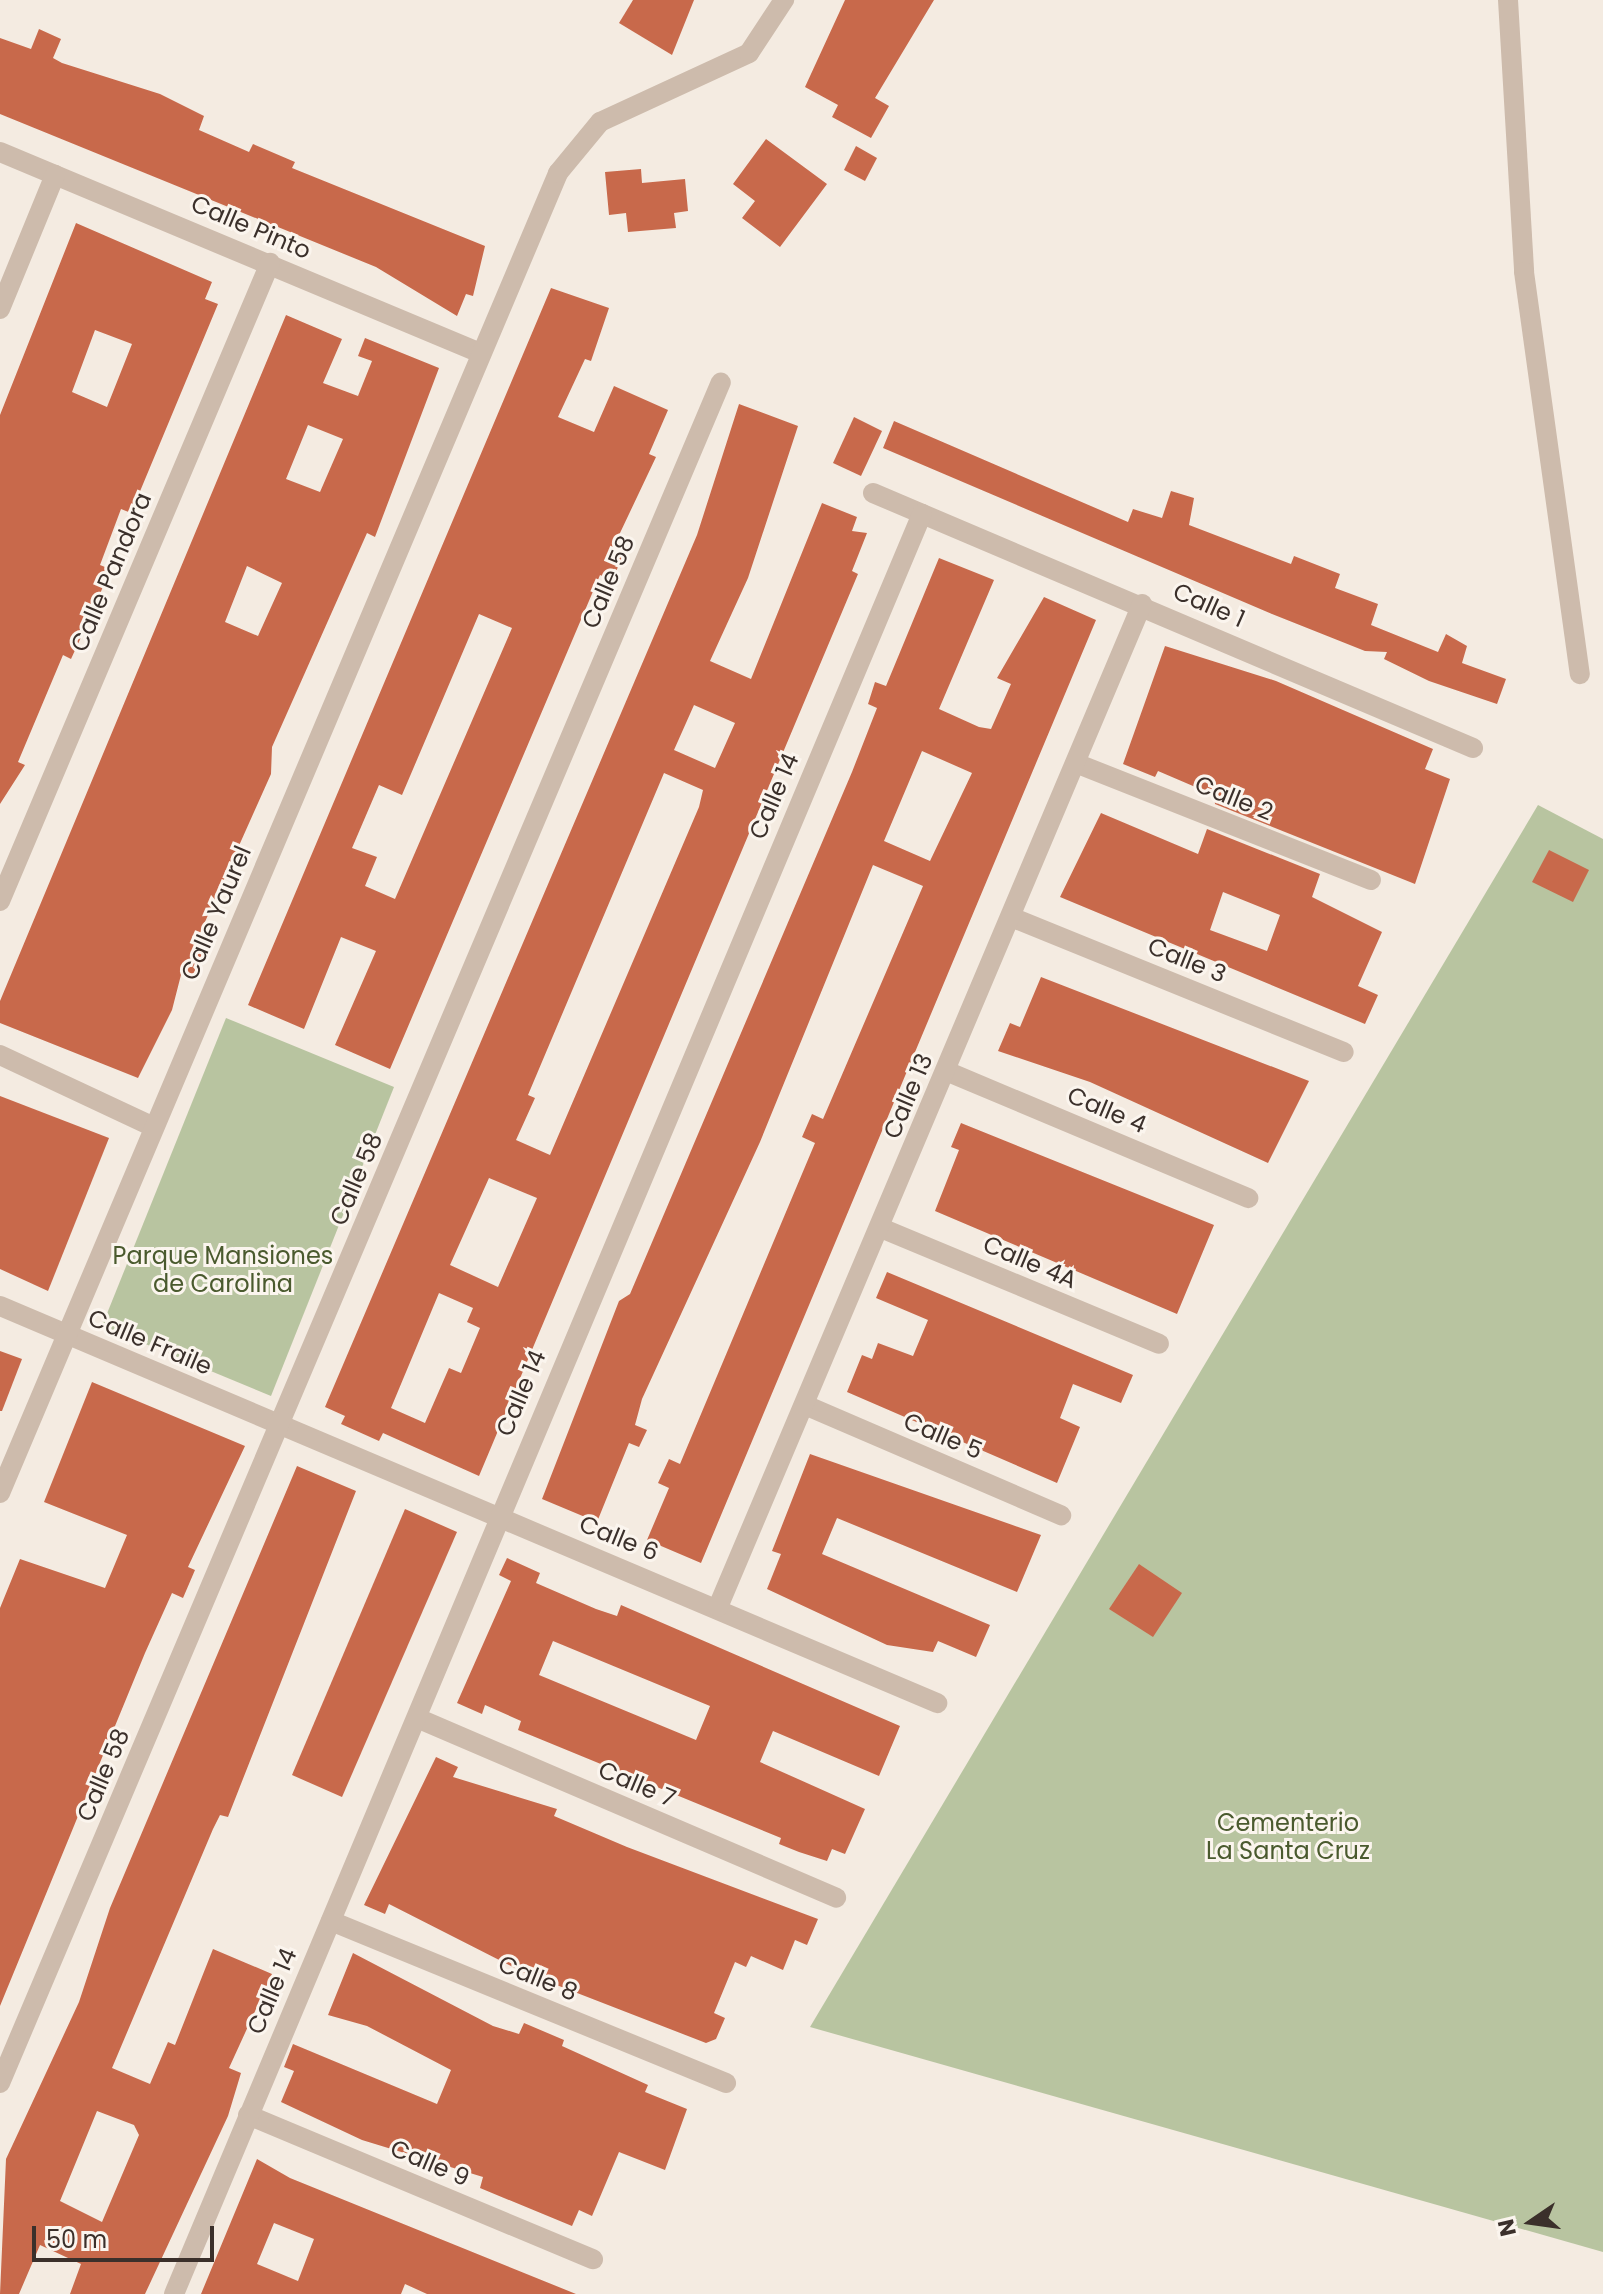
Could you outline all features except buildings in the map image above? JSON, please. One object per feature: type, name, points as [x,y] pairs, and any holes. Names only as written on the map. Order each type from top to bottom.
[{"type":"street","name":"Calle Yaurel","points":[[0,1493],[558,173],[600,122],[749,53],[784,0]]},
{"type":"street","points":[[1508,0],[1524,272],[1580,674]]},
{"type":"street","name":"Calle Pinto","points":[[0,152],[480,353]]},
{"type":"street","points":[[0,309],[55,175]]},
{"type":"street","name":"Calle Pandora","points":[[0,901],[270,263]]},
{"type":"street","name":"Calle 58","points":[[0,2083],[721,382]]},
{"type":"street","name":"Calle 1","points":[[873,493],[1142,604],[1473,748]]},
{"type":"street","name":"Calle 14","points":[[174,2294],[417,1718],[498,1515],[922,514]]},
{"type":"street","name":"Calle 13","points":[[718,1607],[1078,764],[1142,604]]},
{"type":"street","name":"Calle 2","points":[[1078,764],[1371,880]]},
{"type":"street","name":"Calle 3","points":[[1011,917],[1344,1052]]},
{"type":"street","points":[[0,1055],[154,1127]]},
{"type":"street","name":"Calle 4","points":[[946,1071],[1248,1198]]},
{"type":"street","name":"Calle 4A","points":[[881,1228],[1159,1344]]},
{"type":"street","name":"Calle Fraile","points":[[0,1306],[280,1425]]},
{"type":"street","name":"Calle 5","points":[[805,1405],[1061,1515]]},
{"type":"street","name":"Calle 6","points":[[280,1425],[718,1607],[937,1703]]},
{"type":"street","name":"Calle 7","points":[[417,1718],[836,1898]]},
{"type":"street","name":"Calle 8","points":[[331,1921],[726,2083]]},
{"type":"street","name":"Calle 9","points":[[248,2115],[593,2259]]},
{"type":"green space","name":"Cementerio La Santa Cruz","points":[[1538,805],[1603,839],[1603,2252],[810,2027]]},
{"type":"green space","name":"Parque Mansiones de Carolina","points":[[226,1018],[394,1087],[271,1396],[102,1326]]}]
